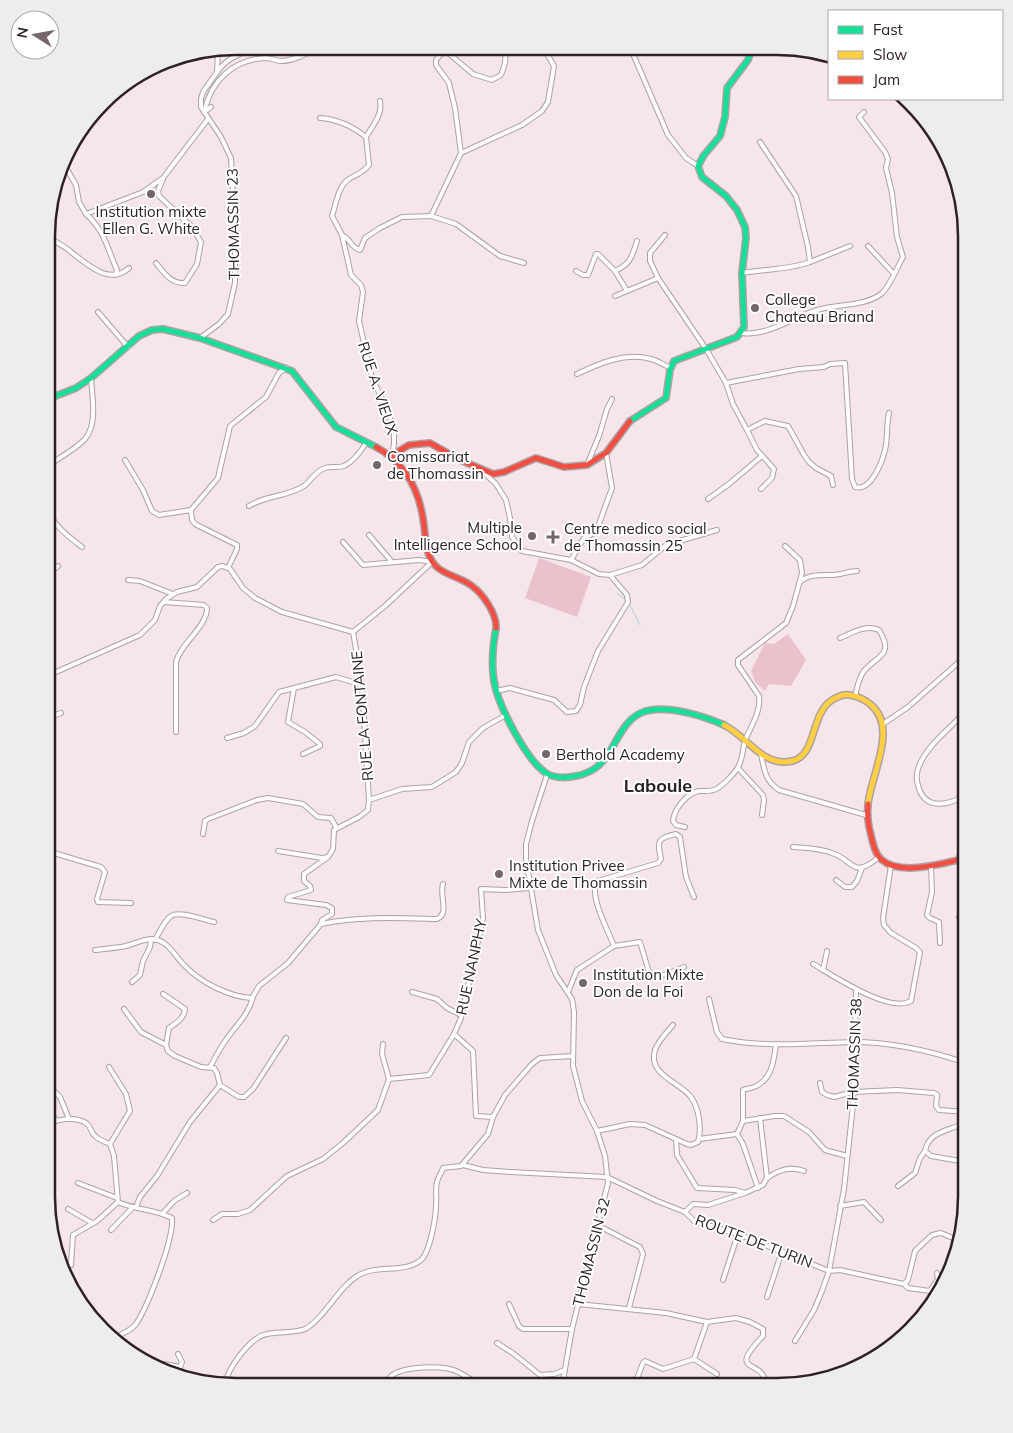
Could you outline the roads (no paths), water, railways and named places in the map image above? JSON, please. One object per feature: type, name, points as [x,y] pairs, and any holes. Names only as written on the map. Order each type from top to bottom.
[{"type":"main road","points":[[391,456],[409,444],[430,443],[458,460],[481,470],[498,474],[536,458],[564,467],[587,465],[606,453],[630,421],[666,398],[669,392],[669,367],[674,361],[736,337],[741,333],[744,327],[742,273],[746,238],[745,226],[732,203],[702,177],[698,166],[704,154],[720,136],[725,117],[727,88],[750,55]]},
{"type":"main road","points":[[55,396],[76,388],[91,378],[139,336],[152,330],[163,329],[200,338],[286,368],[292,372],[336,427],[391,456],[408,475],[423,518],[428,554],[432,562],[439,569],[473,587],[491,609],[496,622],[493,681],[496,691],[519,739],[536,765],[547,775],[557,777],[582,776],[596,769],[637,714],[646,710],[660,709],[714,720],[727,725],[768,759],[779,762],[792,761],[802,757],[809,747],[818,712],[824,705],[832,699],[844,695],[855,696],[880,712],[883,724],[884,731],[866,815],[873,844],[879,857],[885,863],[891,865],[920,867],[958,860]]},
{"type":"street","points":[[204,112],[201,99],[203,92],[226,61],[237,55]]},
{"type":"street","points":[[204,112],[210,91],[232,67],[241,63],[266,58],[282,61],[301,55]]},
{"type":"street","points":[[441,55],[436,60],[436,65],[449,83],[455,108],[461,153],[432,216],[456,224],[500,256],[524,263]]},
{"type":"street","points":[[451,55],[473,74],[492,80],[501,75],[506,62],[505,55]]},
{"type":"street","points":[[461,153],[522,125],[542,111],[548,102],[554,66],[548,55]]},
{"type":"street","points":[[633,55],[668,135],[686,158],[698,166]]},
{"type":"street","points":[[217,72],[218,56]]},
{"type":"street","points":[[320,118],[332,119],[356,130],[366,137],[378,117],[380,101]]},
{"type":"street","points":[[204,112],[211,107]]},
{"type":"street","name":"THOMASSIN 23","points":[[200,338],[219,324],[228,314],[235,283],[235,228],[231,158],[221,137],[204,112]]},
{"type":"street","points":[[741,333],[750,334],[789,323],[820,309],[864,301],[882,293],[894,274],[903,257],[897,237],[892,193],[886,168],[888,160],[885,152],[860,118],[864,112]]},
{"type":"street","points":[[156,263],[168,278],[178,284],[185,283],[197,264],[201,242],[192,227],[159,196],[158,190],[163,178],[208,119]]},
{"type":"street","name":"RUE A. VIEUX","points":[[366,137],[369,165],[363,173],[348,180],[338,194],[332,216],[342,235],[351,274],[361,285],[359,321],[372,378],[386,407],[394,430],[394,444],[391,456]]},
{"type":"street","points":[[760,142],[796,196],[810,262]]},
{"type":"street","points":[[68,170],[76,185],[79,202],[86,214],[97,224],[105,240],[117,270],[116,275]]},
{"type":"street","points":[[86,214],[143,192],[163,178]]},
{"type":"street","name":"RUE A. VIEUX","points":[[342,235],[348,238],[355,248],[360,250],[365,238],[402,217],[432,216]]},
{"type":"street","points":[[665,234],[650,253],[649,258],[658,278],[706,349],[726,383],[733,404],[762,456],[771,464],[774,470],[772,478],[762,489]]},
{"type":"street","points":[[615,271],[626,265],[631,258],[637,241]]},
{"type":"street","points":[[55,242],[70,250],[87,266],[100,273],[116,275],[129,268]]},
{"type":"street","points":[[742,273],[765,269],[795,268],[850,246]]},
{"type":"street","points":[[868,246],[894,274]]},
{"type":"street","points":[[576,271],[583,275],[588,275],[596,254],[598,254],[615,271],[627,291]]},
{"type":"street","points":[[615,296],[658,278]]},
{"type":"street","points":[[98,312],[128,347]]},
{"type":"street","points":[[578,374],[620,358],[646,358],[669,367]]},
{"type":"street","points":[[726,383],[799,369],[844,363],[852,478],[855,486],[859,488],[865,487],[874,476],[881,462],[886,444],[888,413]]},
{"type":"street","points":[[125,460],[143,490],[152,511],[159,515],[191,510],[218,478],[230,426],[266,397],[280,373],[286,368]]},
{"type":"street","points":[[55,461],[81,442],[89,432],[93,417],[91,378]]},
{"type":"street","points":[[587,465],[599,436],[606,409],[612,399]]},
{"type":"street","points":[[747,430],[765,421],[788,426],[804,455],[816,468],[831,476],[833,485]]},
{"type":"street","points":[[249,506],[258,500],[284,495],[305,485],[313,475],[324,468],[344,466],[359,453],[366,443]]},
{"type":"street","points":[[571,560],[584,538],[596,532],[612,488],[606,453]]},
{"type":"street","points":[[708,499],[762,456]]},
{"type":"street","points":[[481,470],[496,484],[506,500],[512,537],[522,551],[571,560],[599,574],[610,575],[642,564],[666,545],[717,530]]},
{"type":"street","points":[[191,510],[192,520],[195,524],[236,545],[237,550],[228,568]]},
{"type":"street","points":[[55,524],[82,547]]},
{"type":"street","points":[[369,534],[392,562]]},
{"type":"street","points":[[343,542],[361,564],[419,560],[432,562]]},
{"type":"street","points":[[685,827],[676,825],[673,822],[676,811],[682,803],[691,794],[709,792],[718,788],[738,768],[745,749],[746,739],[758,712],[760,701],[759,696],[738,665],[738,660],[786,623],[802,573],[800,560],[785,546]]},
{"type":"street","points":[[55,672],[140,635],[155,620],[164,602],[173,594],[197,587],[218,567],[228,568],[249,593],[282,612],[353,632],[385,606],[432,562]]},
{"type":"street","points":[[55,569],[58,566]]},
{"type":"street","points":[[799,583],[805,578],[813,576],[858,571]]},
{"type":"street","points":[[496,691],[510,688],[554,700],[567,712],[576,711],[580,705],[584,687],[598,651],[628,602],[627,595],[610,575]]},
{"type":"street","points":[[128,580],[140,581],[173,594]]},
{"type":"street","points":[[164,602],[199,604],[207,608],[204,618],[178,655],[176,662],[176,732]]},
{"type":"street","points":[[840,638],[862,629],[870,628],[879,630],[885,642],[884,651],[880,658],[864,671],[858,683],[855,696]]},
{"type":"street","name":"RUE LA FONTAINE","points":[[353,632],[362,685],[369,800]]},
{"type":"street","points":[[883,724],[908,707],[958,663]]},
{"type":"street","points":[[227,738],[244,733],[255,726],[276,694],[336,677],[362,685]]},
{"type":"street","points":[[294,688],[288,722],[320,744],[320,746],[303,754]]},
{"type":"street","points":[[55,715],[61,713]]},
{"type":"street","points":[[210,1067],[226,1039],[244,1018],[259,986],[288,963],[321,924],[322,920],[332,914],[332,908],[321,903],[290,902],[287,899],[288,897],[311,890],[310,886],[304,881],[304,874],[328,857],[333,849],[333,834],[336,827],[364,814],[368,810],[369,800],[402,789],[432,787],[456,772],[462,763],[469,742],[483,728],[506,715]]},
{"type":"street","points":[[958,719],[925,754],[918,768],[917,782],[922,798],[928,802],[950,804],[958,799]]},
{"type":"street","points":[[760,754],[766,777],[779,790],[866,815]]},
{"type":"street","points":[[738,768],[762,795],[764,800],[762,815]]},
{"type":"street","name":"THOMASSIN 32","points":[[547,775],[526,844],[530,888],[538,930],[556,975],[568,992],[574,1012],[573,1066],[582,1101],[597,1131],[605,1156],[608,1183],[572,1329],[564,1378]]},
{"type":"street","points":[[203,834],[205,821],[208,819],[262,799],[303,804],[318,817],[331,818],[336,827]]},
{"type":"street","points":[[614,946],[594,895],[595,885],[598,882],[658,863],[661,859],[658,848],[659,840],[663,836],[676,834],[680,837],[686,877],[694,897]]},
{"type":"street","points":[[793,847],[812,848],[835,853],[850,866],[862,868],[870,865],[879,857]]},
{"type":"street","points":[[278,851],[322,858],[328,857]]},
{"type":"street","points":[[55,854],[101,867],[105,872],[97,899],[98,902],[131,903]]},
{"type":"street","name":"THOMASSIN 38","points":[[794,1341],[814,1310],[829,1271],[844,1189],[854,1105],[856,991],[898,1004],[908,1003],[913,998],[920,952],[884,925],[883,918],[891,865]]},
{"type":"street","points":[[930,866],[932,892],[927,915],[939,922],[940,943]]},
{"type":"street","points":[[836,880],[844,887],[852,888],[862,868]]},
{"type":"street","points":[[321,924],[345,919],[440,918],[443,912],[441,894],[443,884]]},
{"type":"street","name":"RUE NANPHY","points":[[388,1079],[429,1075],[454,1034],[461,1015],[483,918],[481,889],[506,890],[530,888]]},
{"type":"street","points":[[132,982],[140,975],[143,961],[153,939],[168,919],[174,915],[181,914],[214,922]]},
{"type":"street","points":[[95,950],[127,946],[153,939],[166,944],[184,966],[212,986],[221,990],[253,997]]},
{"type":"street","points":[[568,992],[577,970],[614,946],[640,942],[649,972],[653,975],[662,975],[684,967]]},
{"type":"street","points":[[823,970],[827,951]]},
{"type":"street","points":[[813,964],[856,991]]},
{"type":"street","points":[[412,992],[437,999],[447,1008],[461,1015]]},
{"type":"street","points":[[163,994],[185,1009],[179,1021],[169,1028],[166,1045]]},
{"type":"street","points":[[709,999],[717,1032],[720,1038],[726,1040],[776,1044],[854,1042],[893,1045],[958,1060]]},
{"type":"street","points":[[124,1008],[141,1032],[166,1045],[171,1054],[202,1068],[214,1068],[218,1073],[220,1085],[239,1097],[244,1097],[253,1089],[286,1038]]},
{"type":"street","points":[[673,1025],[655,1048],[654,1058],[659,1071],[665,1078],[691,1097],[698,1116],[700,1139]]},
{"type":"street","name":"RUE NANPHY","points":[[454,1034],[473,1051],[476,1116],[493,1117]]},
{"type":"street","points":[[213,1220],[222,1214],[238,1214],[250,1210],[287,1176],[323,1159],[378,1110],[388,1079],[382,1054],[383,1044]]},
{"type":"street","points":[[737,1134],[743,1121],[743,1090],[744,1088],[755,1087],[767,1077],[772,1069],[776,1044]]},
{"type":"street","points":[[226,1378],[235,1361],[255,1340],[264,1334],[304,1329],[358,1275],[376,1268],[397,1268],[409,1265],[422,1259],[429,1244],[436,1207],[437,1182],[444,1168],[463,1165],[488,1134],[493,1117],[505,1095],[532,1064],[540,1058],[573,1056]]},
{"type":"street","points":[[109,1068],[126,1094],[130,1111],[110,1144]]},
{"type":"street","points":[[820,1083],[822,1092],[834,1097],[853,1092],[897,1090],[934,1093],[937,1096],[936,1104],[939,1110],[958,1111]]},
{"type":"street","points":[[111,1230],[134,1207],[157,1176],[190,1122],[220,1085]]},
{"type":"street","points":[[56,1092],[69,1119]]},
{"type":"street","points":[[743,1121],[784,1116],[809,1132],[825,1150],[847,1156]]},
{"type":"street","points":[[760,1118],[767,1178]]},
{"type":"street","points":[[56,1120],[69,1119],[86,1123],[95,1136],[110,1144],[114,1156],[117,1200]]},
{"type":"street","points":[[597,1131],[630,1124],[645,1125],[692,1145],[700,1139],[737,1134]]},
{"type":"street","points":[[898,1186],[915,1173],[926,1146],[935,1134],[958,1125]]},
{"type":"street","points":[[737,1134],[746,1151],[758,1188]]},
{"type":"street","points":[[676,1139],[677,1155],[697,1188],[735,1190],[745,1193]]},
{"type":"street","points":[[925,1151],[931,1156],[958,1161]]},
{"type":"street","name":"ROUTE DE TURIN","points":[[463,1165],[483,1170],[607,1177],[657,1201],[686,1212],[694,1221],[738,1234],[829,1271],[840,1270],[904,1284],[908,1288],[930,1291],[936,1283]]},
{"type":"street","points":[[686,1212],[693,1204],[708,1205],[758,1188],[776,1172],[790,1168],[804,1171]]},
{"type":"street","points":[[78,1183],[134,1207],[163,1213],[172,1218],[173,1226],[167,1248],[150,1296],[135,1326],[119,1335]]},
{"type":"street","points":[[163,1213],[174,1201],[187,1193]]},
{"type":"street","points":[[71,1265],[73,1235],[92,1223],[117,1200]]},
{"type":"street","points":[[840,1206],[864,1202],[881,1220]]},
{"type":"street","points":[[68,1209],[92,1223]]},
{"type":"street","points":[[598,1225],[640,1248],[642,1251],[643,1254],[629,1308]]},
{"type":"street","points":[[904,1284],[908,1280],[915,1251],[932,1234],[941,1233],[954,1238]]},
{"type":"street","points":[[723,1280],[738,1234]]},
{"type":"street","points":[[767,1298],[782,1251]]},
{"type":"street","name":"ROUTE DE TURIN","points":[[937,1273],[938,1280]]},
{"type":"street","points":[[509,1304],[519,1326],[523,1329],[572,1329]]},
{"type":"street","points":[[578,1304],[666,1313],[708,1322],[736,1318],[750,1322],[763,1329],[763,1336],[746,1359],[748,1364],[762,1373],[765,1378]]},
{"type":"street","points":[[694,1360],[708,1322]]},
{"type":"street","points":[[497,1343],[514,1354],[540,1376],[565,1370]]},
{"type":"street","points":[[169,1365],[180,1367],[182,1362],[178,1354]]},
{"type":"street","points":[[637,1378],[645,1361],[663,1369],[694,1360],[718,1374]]},
{"type":"street","points":[[390,1378],[406,1370],[447,1368],[456,1370],[470,1378]]},
{"type":"waterway","points":[[617,593],[626,600]]},
{"type":"waterway","points":[[629,603],[640,625]]},
{"type":"place","name":"Institution mixte Ellen G. White","points":[[151,194]]},
{"type":"place","name":"College Chateau Briand","points":[[755,308]]},
{"type":"place","name":"Comissariat de Thomassin","points":[[377,465]]},
{"type":"place","name":"Multiple Intelligence School","points":[[532,536]]},
{"type":"place","name":"Centre medico social de Thomassin 25","points":[[553,537]]},
{"type":"place","name":"Berthold Academy","points":[[546,754]]},
{"type":"place","name":"Institution Privee Mixte de Thomassin","points":[[499,874]]},
{"type":"place","name":"Institution Mixte Don de la Foi","points":[[583,983]]},
{"type":"district","name":"Laboule","points":[[658,785]]}]
